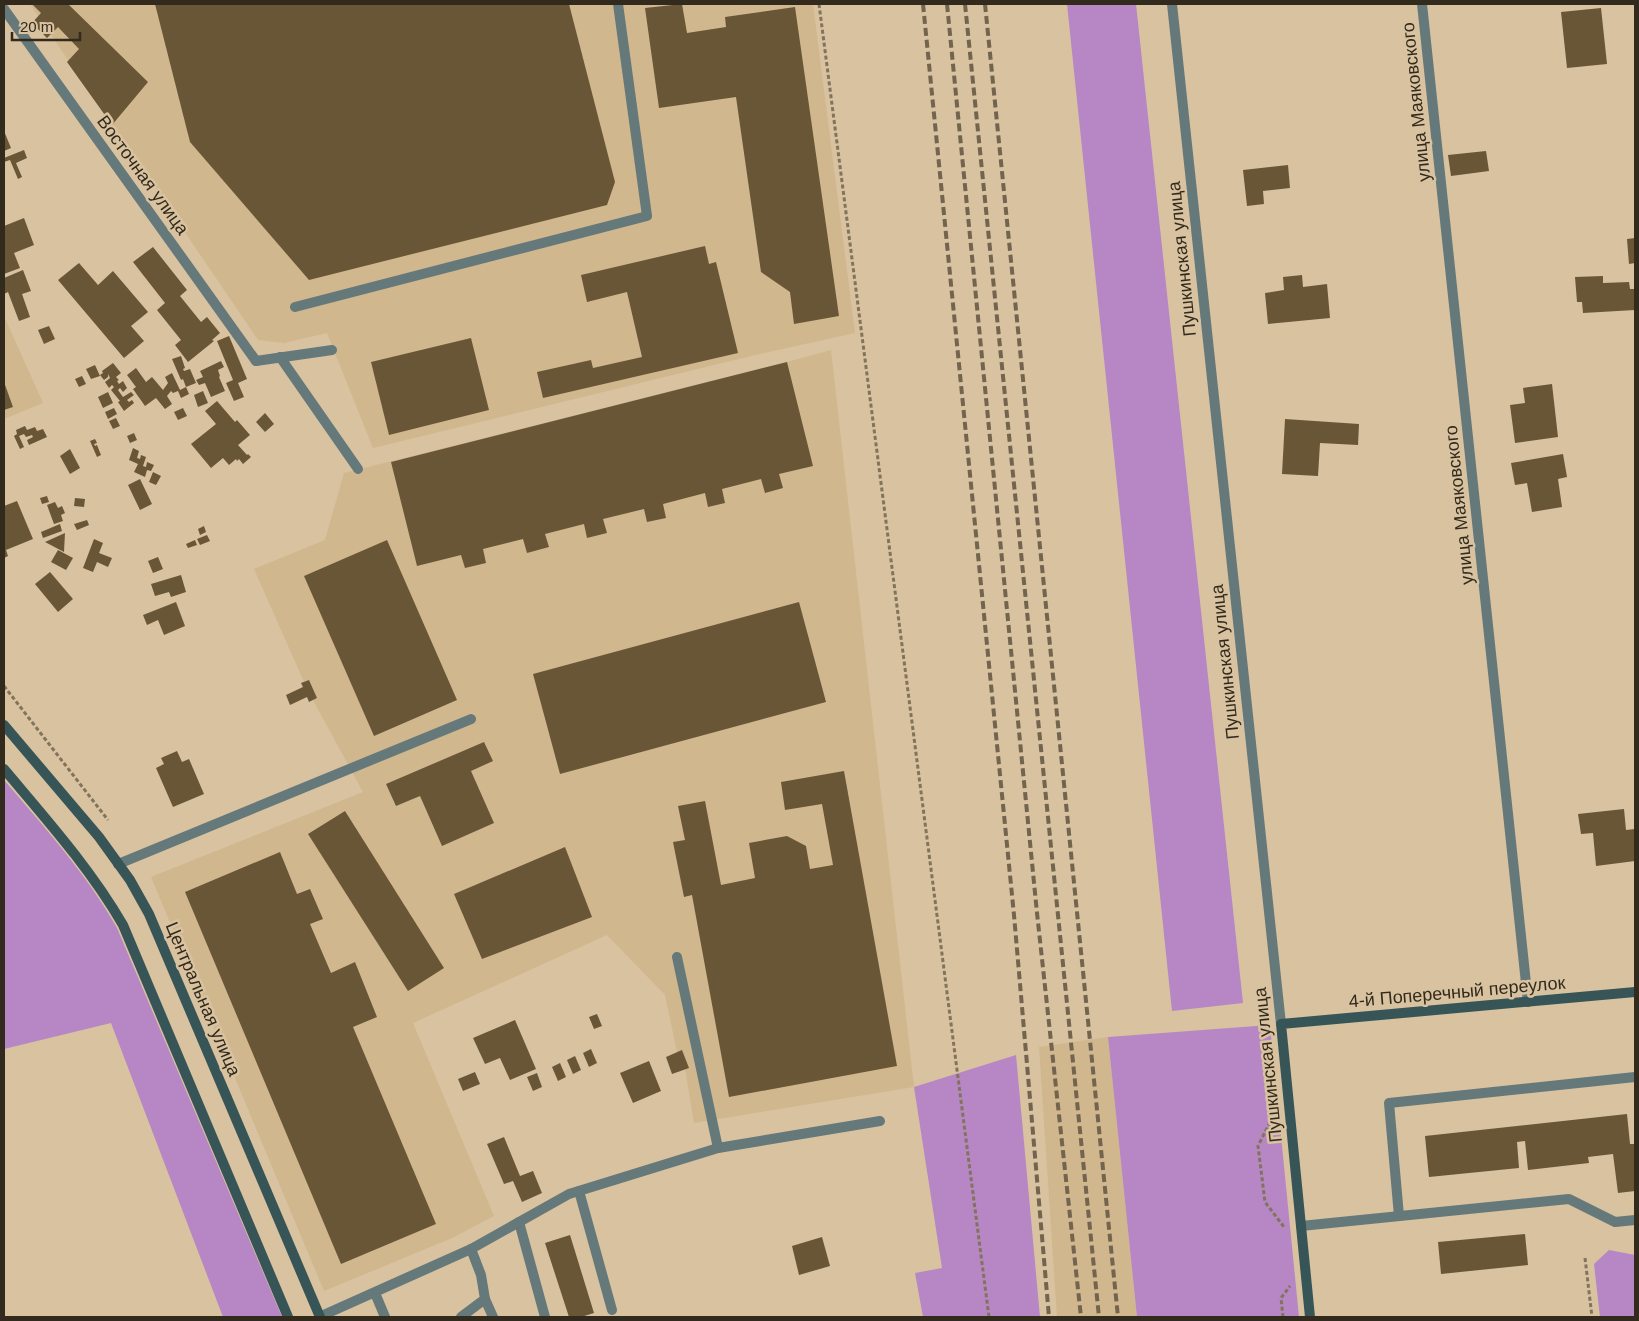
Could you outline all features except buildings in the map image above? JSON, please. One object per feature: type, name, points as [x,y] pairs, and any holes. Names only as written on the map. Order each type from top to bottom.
[{"type":"main road","name":"Центральная улица","points":[[4,725],[99,837],[149,914],[320,1317]]},
{"type":"main road","points":[[4,769],[78,857],[106,896],[123,925],[288,1317]]},
{"type":"main road","name":"4-й Поперечный переулок","points":[[1281,1024],[1635,992]]},
{"type":"main road","name":"Пушкинская улица","points":[[1281,1024],[1310,1317]]},
{"type":"street","points":[[295,307],[647,216],[618,4]]},
{"type":"street","name":"Пушкинская улица","points":[[1172,4],[1281,1024]]},
{"type":"street","name":"улица Маяковского","points":[[1422,4],[1528,1002]]},
{"type":"street","name":"Восточная улица","points":[[4,9],[256,361],[280,357]]},
{"type":"street","points":[[332,350],[280,357],[358,469]]},
{"type":"street","points":[[118,864],[471,719]]},
{"type":"street","points":[[677,956],[718,1148]]},
{"type":"street","points":[[1399,1216],[1389,1103],[1635,1077]]},
{"type":"street","points":[[320,1317],[471,1250],[569,1194],[718,1148],[880,1121]]},
{"type":"street","points":[[579,1191],[612,1310]]},
{"type":"street","points":[[1301,1226],[1568,1199],[1615,1222],[1635,1220]]},
{"type":"street","points":[[519,1222],[545,1317]]},
{"type":"street","points":[[471,1250],[481,1275],[485,1299],[493,1317]]},
{"type":"street","points":[[375,1292],[385,1317]]},
{"type":"street","points":[[460,1317],[485,1299]]},
{"type":"path","points":[[820,4],[989,1317]]},
{"type":"path","points":[[4,686],[109,822]]},
{"type":"path","points":[[1275,1112],[1258,1146],[1265,1202],[1286,1230]]},
{"type":"path","points":[[1585,1258],[1592,1317]]},
{"type":"path","points":[[1283,1317],[1281,1298],[1292,1284]]},
{"type":"shaded area","points":[[30,4],[813,4],[855,333],[755,355],[373,448],[327,333],[284,343],[258,340]]},
{"type":"shaded area","points":[[1067,4],[1136,4],[1243,1003],[1172,1011]]},
{"type":"shaded area","points":[[4,316],[43,403],[4,419]]},
{"type":"shaded area","points":[[831,350],[914,1087],[694,1123],[685,1069],[677,1052],[665,995],[607,935],[413,1023],[494,1216],[452,1238],[324,1291],[151,877],[363,792],[313,700],[317,698],[309,680],[304,682],[254,569],[325,540],[344,473]]},
{"type":"shaded area","points":[[4,780],[78,869],[117,928],[282,1317],[223,1317],[111,1023],[4,1049]]},
{"type":"shaded area","points":[[1270,1025],[1299,1317],[1137,1317],[1108,1037]]},
{"type":"shaded area","points":[[1108,1037],[1137,1317],[1057,1317],[1039,1047]]},
{"type":"shaded area","points":[[1016,1055],[1040,1317],[923,1317],[915,1273],[942,1268],[914,1087]]},
{"type":"shaded area","points":[[1609,1250],[1635,1255],[1635,1317],[1600,1317],[1594,1264]]},
{"type":"railway","points":[[923,4],[1014,915],[1049,1317]]},
{"type":"railway","points":[[947,4],[1037,913],[1081,1317]]},
{"type":"railway","points":[[965,4],[1099,1317]]},
{"type":"railway","points":[[985,4],[1118,1317]]}]
